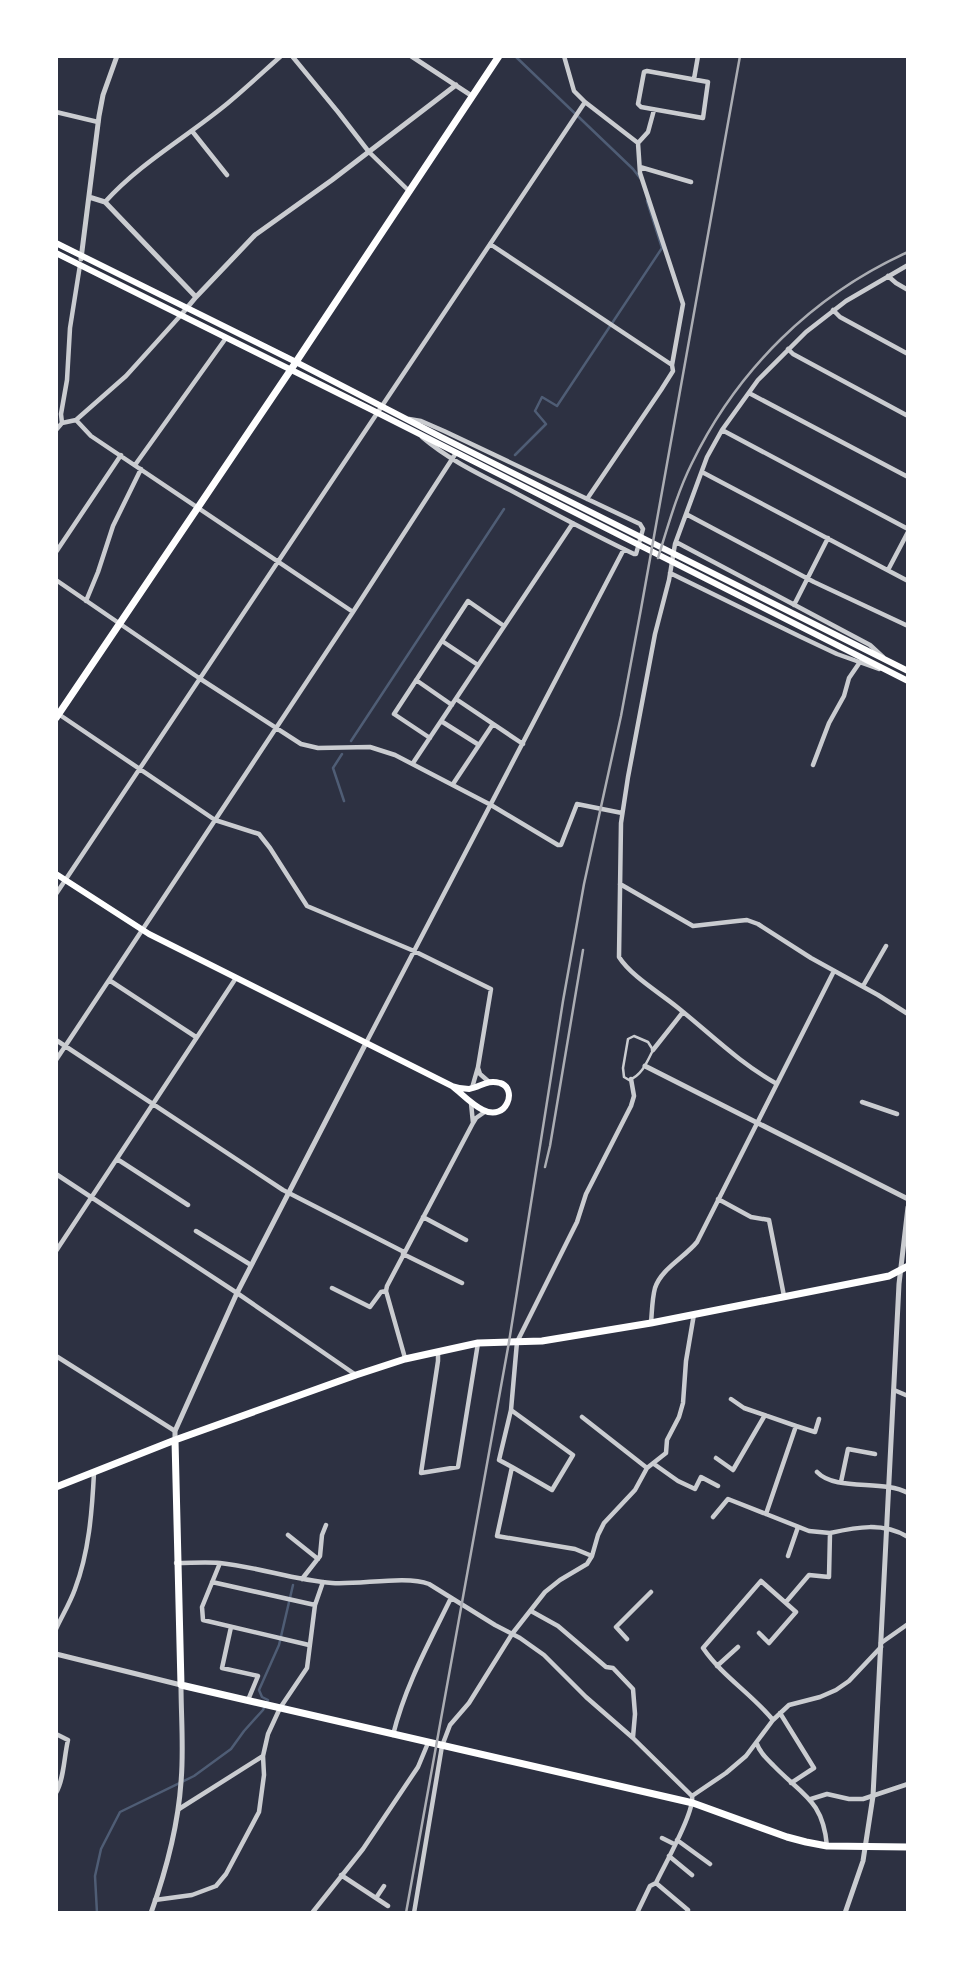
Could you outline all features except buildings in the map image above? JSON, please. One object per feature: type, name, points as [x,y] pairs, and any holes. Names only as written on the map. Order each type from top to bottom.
[{"type":"main road","points":[[57,715],[120,625],[499,56]]},
{"type":"main road","points":[[56,243],[296,362],[455,456],[635,539]]},
{"type":"main road","points":[[56,253],[291,370],[403,417],[635,539],[908,671]]},
{"type":"main road","points":[[675,559],[908,681]]},
{"type":"main road","points":[[56,874],[142,930],[366,1044],[453,1086],[472,1088],[488,1081],[504,1084],[509,1093],[504,1110],[495,1113],[486,1111],[453,1086]]},
{"type":"main road","points":[[56,1487],[175,1435],[405,1359],[478,1343],[542,1341],[651,1323],[889,1276],[905,1268]]},
{"type":"main road","points":[[175,1435],[180,1685],[428,1743],[693,1800],[787,1837],[827,1846],[908,1847]]},
{"type":"street","points":[[62,423],[70,328],[98,122],[103,95],[117,56]]},
{"type":"street","points":[[105,202],[117,189],[228,104],[281,56]]},
{"type":"street","points":[[292,56],[369,152],[409,191]]},
{"type":"street","points":[[411,56],[472,96]]},
{"type":"street","points":[[564,56],[574,91],[638,143]]},
{"type":"street","points":[[694,79],[698,56]]},
{"type":"street","points":[[644,72],[694,79],[708,82],[709,85],[703,118],[654,110],[638,104],[644,72]]},
{"type":"street","points":[[56,430],[62,423],[76,420],[126,376],[255,235],[456,85]]},
{"type":"street","points":[[56,894],[585,102]]},
{"type":"street","points":[[587,499],[673,371],[683,304],[640,173],[638,143],[648,132],[654,110]]},
{"type":"street","points":[[56,112],[98,122]]},
{"type":"street","points":[[192,131],[227,175]]},
{"type":"street","points":[[640,167],[691,182]]},
{"type":"street","points":[[89,197],[105,202],[196,297]]},
{"type":"street","points":[[490,244],[672,365]]},
{"type":"street","points":[[777,1084],[736,1058],[622,961],[618,954],[618,943],[622,813],[655,634],[676,542],[713,445],[758,380],[806,332],[833,310],[908,265]]},
{"type":"street","points":[[888,276],[908,290]]},
{"type":"street","points":[[833,310],[840,317],[908,354]]},
{"type":"street","points":[[135,464],[226,338]]},
{"type":"street","points":[[788,349],[908,416]]},
{"type":"street","points":[[749,393],[908,476]]},
{"type":"street","points":[[56,395],[64,396]]},
{"type":"street","points":[[56,1060],[455,456],[487,478],[636,554],[642,526],[444,431],[403,417]]},
{"type":"street","points":[[76,420],[91,436],[353,612]]},
{"type":"street","points":[[722,430],[908,530],[888,570]]},
{"type":"street","points":[[56,552],[121,455]]},
{"type":"street","points":[[86,601],[113,526],[141,469]]},
{"type":"street","points":[[702,472],[908,581]]},
{"type":"street","points":[[686,514],[808,578],[908,626]]},
{"type":"street","points":[[413,763],[573,523]]},
{"type":"street","points":[[794,605],[828,538]]},
{"type":"street","points":[[676,542],[870,645],[887,661]]},
{"type":"street","points":[[56,1356],[175,1435],[251,1265],[624,549]]},
{"type":"street","points":[[670,573],[800,637],[860,663],[888,671]]},
{"type":"street","points":[[56,580],[275,729],[311,748],[370,747],[386,751],[453,784],[561,845],[577,804],[622,813]]},
{"type":"street","points":[[430,738],[394,714],[468,601],[504,626]]},
{"type":"street","points":[[442,641],[478,666]]},
{"type":"street","points":[[813,765],[829,723],[844,696],[849,678],[860,663]]},
{"type":"street","points":[[416,680],[452,705]]},
{"type":"street","points":[[456,699],[523,744]]},
{"type":"street","points":[[57,715],[215,820],[259,834],[307,906],[414,951],[491,989],[478,1068],[472,1088]]},
{"type":"street","points":[[441,721],[479,746]]},
{"type":"street","points":[[453,784],[493,724]]},
{"type":"street","points":[[620,884],[693,926],[737,920],[755,922],[908,1014]]},
{"type":"street","points":[[618,943],[626,944]]},
{"type":"street","points":[[863,986],[886,946]]},
{"type":"street","points":[[651,1323],[656,1288],[662,1276],[689,1252],[697,1241],[834,971]]},
{"type":"street","points":[[56,1251],[236,978]]},
{"type":"street","points":[[109,980],[196,1037]]},
{"type":"street","points":[[653,1050],[683,1012]]},
{"type":"street","points":[[56,1040],[288,1194],[463,1283]]},
{"type":"street","points":[[645,1066],[908,1199]]},
{"type":"street","points":[[478,1068],[488,1081]]},
{"type":"street","points":[[511,1410],[573,1455],[552,1490],[499,1460],[511,1410],[517,1342],[577,1222],[586,1194],[631,1106],[634,1096],[631,1079]]},
{"type":"street","points":[[471,1101],[472,1123]]},
{"type":"street","points":[[862,1102],[897,1114]]},
{"type":"street","points":[[405,1359],[386,1291],[387,1286],[472,1123],[486,1111]]},
{"type":"street","points":[[117,1159],[188,1205]]},
{"type":"street","points":[[56,1174],[356,1375]]},
{"type":"street","points":[[718,1199],[751,1217],[769,1220],[784,1296]]},
{"type":"street","points":[[846,1913],[867,1846],[873,1796],[894,1390],[908,1207]]},
{"type":"street","points":[[423,1217],[466,1240]]},
{"type":"street","points":[[196,1231],[251,1265]]},
{"type":"street","points":[[332,1288],[370,1307],[381,1292],[386,1291]]},
{"type":"street","points":[[414,1913],[442,1746],[450,1725],[469,1703],[512,1634],[545,1592],[586,1564],[592,1556],[604,1523],[635,1490],[647,1468],[666,1453],[667,1440],[683,1403],[686,1361],[694,1314]]},
{"type":"street","points":[[438,1351],[421,1473],[458,1467],[478,1343]]},
{"type":"street","points":[[894,1390],[908,1396]]},
{"type":"street","points":[[731,1399],[744,1408],[815,1432],[820,1419]]},
{"type":"street","points":[[716,1458],[733,1469],[765,1415]]},
{"type":"street","points":[[582,1418],[647,1468]]},
{"type":"street","points":[[766,1514],[796,1426]]},
{"type":"street","points":[[841,1482],[848,1449],[875,1454]]},
{"type":"street","points":[[654,1464],[695,1489],[701,1477],[719,1486]]},
{"type":"street","points":[[512,1467],[497,1536],[575,1549],[592,1556]]},
{"type":"street","points":[[56,1629],[75,1588],[84,1555],[92,1507],[94,1472]]},
{"type":"street","points":[[817,1472],[822,1477],[841,1482],[889,1486],[908,1493]]},
{"type":"street","points":[[713,1517],[728,1499],[809,1531],[830,1533],[860,1526],[887,1528],[908,1537]]},
{"type":"street","points":[[302,1579],[320,1556],[326,1525]]},
{"type":"street","points":[[788,1556],[798,1527]]},
{"type":"street","points":[[786,1602],[809,1575],[829,1577],[830,1533]]},
{"type":"street","points":[[288,1535],[318,1559]]},
{"type":"street","points":[[176,1563],[220,1563],[323,1582],[352,1584],[418,1580],[544,1655],[632,1737],[693,1800]]},
{"type":"street","points":[[220,1563],[202,1607],[203,1620],[309,1645]]},
{"type":"street","points":[[759,1633],[769,1643],[796,1612],[761,1581],[703,1648],[717,1666],[760,1704],[773,1720]]},
{"type":"street","points":[[212,1582],[315,1605]]},
{"type":"street","points":[[155,1900],[192,1895],[216,1886],[259,1812],[264,1775],[263,1756],[268,1734],[280,1708],[306,1668],[315,1605],[323,1582]]},
{"type":"street","points":[[627,1639],[616,1627],[651,1592]]},
{"type":"street","points":[[393,1735],[412,1675],[451,1598]]},
{"type":"street","points":[[531,1611],[558,1626],[606,1667],[613,1668],[633,1689],[635,1714],[632,1737]]},
{"type":"street","points":[[637,1913],[650,1886],[656,1883],[693,1800],[746,1756],[773,1720],[789,1704],[820,1697],[836,1690],[856,1675],[881,1645],[908,1624]]},
{"type":"street","points":[[230,1627],[222,1668],[258,1676],[248,1700]]},
{"type":"street","points":[[717,1666],[738,1647]]},
{"type":"street","points":[[56,1654],[180,1685],[181,1787],[170,1852],[151,1913]]},
{"type":"street","points":[[780,1713],[814,1768],[791,1783]]},
{"type":"street","points":[[56,1734],[68,1740],[61,1783],[56,1793]]},
{"type":"street","points":[[314,1912],[363,1849],[418,1767],[428,1743]]},
{"type":"street","points":[[757,1744],[765,1757],[811,1799],[823,1822],[827,1846]]},
{"type":"street","points":[[178,1809],[263,1756]]},
{"type":"street","points":[[811,1799],[827,1794],[854,1800],[908,1784]]},
{"type":"street","points":[[662,1838],[676,1842],[710,1864]]},
{"type":"street","points":[[669,1856],[692,1875]]},
{"type":"street","points":[[341,1875],[388,1906]]},
{"type":"street","points":[[656,1883],[688,1910],[686,1913]]},
{"type":"street","points":[[376,1898],[384,1886]]},
{"type":"lane","points":[[634,1036],[639,1037],[648,1042],[653,1050],[637,1075],[627,1079],[623,1073],[628,1040],[634,1036]]},
{"type":"waterway","points":[[515,56],[640,178]]},
{"type":"waterway","points":[[515,455],[546,424],[535,411],[542,397],[557,406],[662,248],[647,201]]},
{"type":"waterway","points":[[351,741],[504,509]]},
{"type":"waterway","points":[[342,754],[333,768],[344,801]]},
{"type":"waterway","points":[[97,1913],[95,1876],[101,1849],[120,1812],[194,1776],[231,1749],[263,1710],[268,1700],[262,1697],[259,1690],[279,1645],[293,1585]]},
{"type":"railway","points":[[406,1913],[509,1342],[584,884],[621,716],[740,56]]},
{"type":"railway","points":[[658,558],[677,498],[692,463],[710,429],[755,367],[781,339],[840,290],[908,252]]},
{"type":"railway","points":[[545,1167],[583,950]]}]
